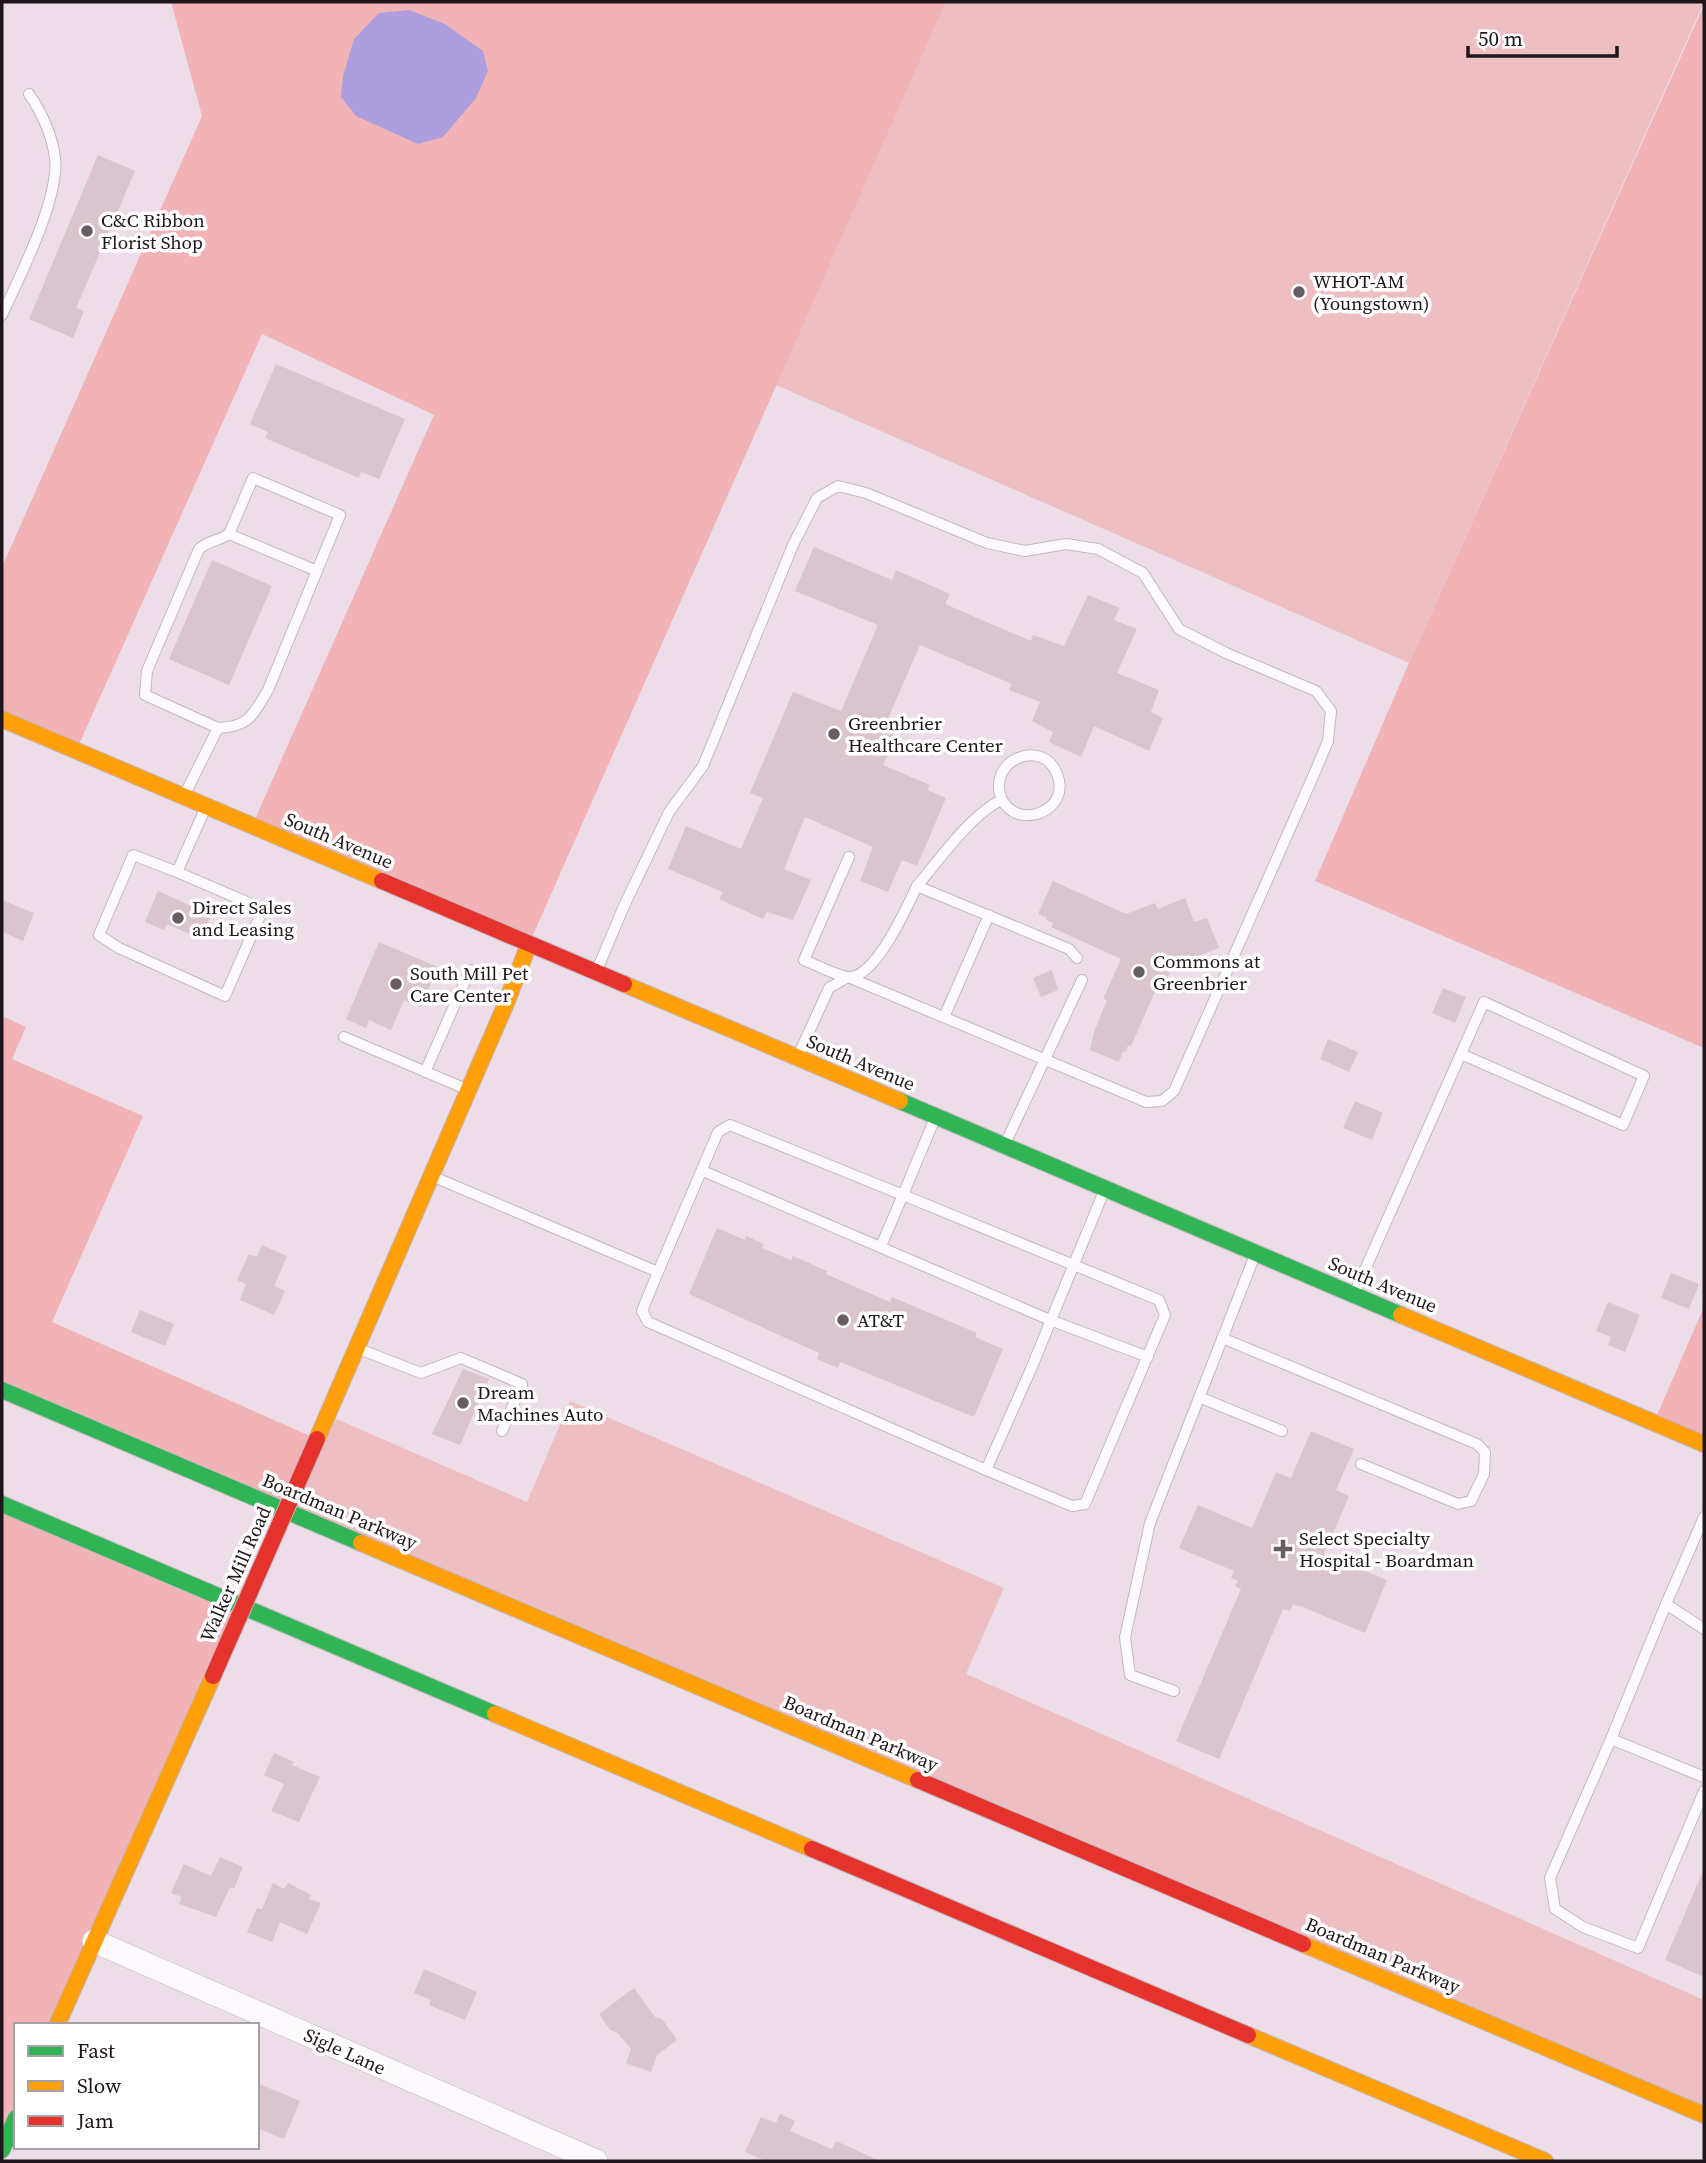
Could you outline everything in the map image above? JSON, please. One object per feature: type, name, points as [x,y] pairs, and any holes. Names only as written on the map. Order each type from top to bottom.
[{"type":"main road","name":"South Avenue","points":[[2,719],[1704,1444]]},
{"type":"main road","name":"Walker Mill Road","points":[[58,2023],[317,1439],[529,944]]},
{"type":"main road","name":"Boardman Parkway","points":[[2,1390],[1704,2115]]},
{"type":"main road","points":[[2,1504],[1545,2161]]},
{"type":"main road","points":[[2,2150],[14,2123]]},
{"type":"street","name":"Sigle Lane","points":[[94,1941],[596,2161]]},
{"type":"lane","points":[[2,315],[31,253],[54,185],[56,160],[51,138],[29,94]]},
{"type":"lane","points":[[253,478],[340,515],[317,571],[268,690],[253,716],[237,727],[218,728],[145,695],[147,671],[200,549],[208,541],[220,540],[229,534],[253,478]]},
{"type":"lane","points":[[596,972],[669,812],[703,766],[793,545],[817,498],[838,486],[866,493],[987,543],[1025,551],[1066,544],[1098,549],[1143,573],[1179,629],[1226,653],[1316,691],[1331,712],[1328,741],[1324,751],[1174,1091],[1162,1101],[1146,1102],[804,960],[849,857]]},
{"type":"lane","points":[[229,534],[317,571]]},
{"type":"lane","points":[[183,797],[218,728]]},
{"type":"lane","points":[[1026,755],[1038,757],[1049,763],[1057,773],[1060,786],[1057,798],[1050,809],[1039,815],[1026,817],[1014,813],[1002,800],[999,779],[1004,768],[1013,759],[1026,755]]},
{"type":"lane","points":[[797,1058],[829,988],[848,977],[864,973],[895,929],[917,886],[978,816],[992,804],[1002,800]]},
{"type":"lane","points":[[177,872],[206,806]]},
{"type":"lane","points":[[134,855],[177,872],[263,909],[225,996],[119,948],[99,935],[134,855]]},
{"type":"lane","points":[[917,886],[1069,949],[1077,958]]},
{"type":"lane","points":[[944,1017],[989,915]]},
{"type":"lane","points":[[425,1072],[470,970]]},
{"type":"lane","points":[[1004,1145],[1082,979]]},
{"type":"lane","points":[[1354,1294],[1484,1002],[1644,1076],[1623,1125],[1461,1054]]},
{"type":"lane","points":[[344,1037],[468,1090]]},
{"type":"lane","points":[[881,1246],[935,1117]]},
{"type":"lane","points":[[730,1125],[1159,1300],[1165,1315],[1086,1504],[1072,1506],[648,1322],[642,1311],[703,1171],[718,1132],[730,1125]]},
{"type":"lane","points":[[703,1171],[1050,1320],[1148,1357]]},
{"type":"lane","points":[[431,1176],[658,1272]]},
{"type":"lane","points":[[986,1470],[1010,1419],[1105,1188]]},
{"type":"lane","points":[[1174,1691],[1130,1675],[1125,1637],[1150,1523],[1256,1253]]},
{"type":"lane","points":[[1222,1338],[1477,1444],[1485,1452],[1484,1474],[1471,1501],[1458,1504],[1361,1464]]},
{"type":"lane","points":[[356,1348],[421,1373],[461,1359],[522,1384],[502,1432]]},
{"type":"lane","points":[[1199,1397],[1282,1431]]},
{"type":"lane","points":[[1704,1517],[1612,1739],[1550,1878],[1555,1909],[1583,1927],[1638,1948],[1704,1791]]},
{"type":"lane","points":[[1666,1604],[1704,1629]]},
{"type":"lane","points":[[1612,1739],[1704,1777]]},
{"type":"shaded area","points":[[171,2],[946,2],[529,944],[252,826],[434,415],[262,334],[76,751],[2,719],[2,567],[202,116]]},
{"type":"shaded area","points":[[946,2],[1704,2],[1409,663],[776,385]]},
{"type":"shaded area","points":[[1704,5],[1704,1048],[1315,881],[1409,663]]},
{"type":"shaded area","points":[[409,10],[445,24],[483,51],[488,71],[476,98],[443,137],[418,144],[356,116],[341,97],[343,76],[354,39],[379,13]]},
{"type":"shaded area","points":[[2,1016],[26,1027],[12,1059],[143,1116],[52,1322],[317,1439],[285,1511],[2,1390]]},
{"type":"shaded area","points":[[1704,1307],[1704,1444],[1654,1422]]},
{"type":"shaded area","points":[[570,1401],[1004,1588],[966,1674],[1704,2000],[1704,2115],[285,1511],[327,1415],[527,1502]]},
{"type":"shaded area","points":[[2,1504],[243,1606],[58,2023],[14,2023],[14,2122],[2,2149]]},
{"type":"building","name":"C&C Ribbon Florist Shop","points":[[98,155],[135,171],[76,308],[84,311],[73,338],[29,319]]},
{"type":"building","points":[[276,364],[405,419],[379,479],[361,472],[359,478],[265,438],[268,432],[250,424]]},
{"type":"building","name":"Greenbrier Healthcare Center","points":[[814,547],[892,580],[896,570],[950,594],[945,604],[1031,641],[1033,635],[1064,646],[1088,595],[1120,608],[1114,620],[1137,629],[1117,673],[1159,690],[1151,712],[1163,718],[1149,751],[1094,726],[1081,757],[1049,742],[1053,732],[1032,721],[1040,702],[1009,690],[1012,684],[920,645],[883,730],[896,736],[883,765],[930,785],[927,790],[946,798],[917,866],[902,860],[888,892],[860,881],[873,847],[805,817],[784,869],[811,880],[793,920],[767,912],[763,919],[719,899],[723,892],[668,869],[686,826],[741,849],[763,798],[750,793],[793,692],[841,711],[878,625],[795,591]]},
{"type":"building","points":[[212,560],[272,586],[229,685],[169,659]]},
{"type":"building","name":"Commons at Greenbrier","points":[[1053,881],[1126,914],[1155,903],[1158,909],[1185,898],[1194,922],[1207,918],[1219,948],[1180,963],[1181,966],[1170,971],[1167,980],[1161,978],[1131,1046],[1128,1045],[1126,1052],[1123,1051],[1119,1062],[1090,1050],[1107,1000],[1103,999],[1121,959],[1051,927],[1053,923],[1038,914]]},
{"type":"building","name":"Direct Sales and Leasing","points":[[158,891],[211,915],[201,939],[167,924],[164,930],[145,922]]},
{"type":"building","points":[[2,900],[34,913],[23,941],[2,932]]},
{"type":"building","name":"South Mill Pet Care Center","points":[[379,942],[438,967],[421,1007],[404,1000],[391,1030],[369,1020],[366,1028],[346,1019]]},
{"type":"building","points":[[1052,970],[1058,990],[1041,997],[1033,978]]},
{"type":"building","points":[[1443,988],[1466,997],[1455,1023],[1432,1013]]},
{"type":"building","points":[[1328,1039],[1358,1052],[1349,1072],[1320,1059]]},
{"type":"building","points":[[1355,1101],[1383,1113],[1372,1140],[1343,1128]]},
{"type":"building","name":"AT&T","points":[[717,1228],[745,1240],[746,1236],[764,1244],[762,1248],[791,1260],[793,1256],[827,1271],[826,1274],[890,1302],[892,1297],[977,1333],[975,1337],[1003,1349],[974,1417],[840,1362],[838,1368],[817,1359],[819,1353],[689,1294]]},
{"type":"building","points":[[262,1245],[287,1256],[274,1286],[285,1291],[274,1315],[240,1300],[246,1284],[237,1280],[249,1254],[257,1257]]},
{"type":"building","points":[[1671,1273],[1699,1284],[1689,1309],[1661,1298]]},
{"type":"building","points":[[1608,1302],[1640,1315],[1625,1352],[1608,1345],[1611,1337],[1596,1331]]},
{"type":"building","points":[[140,1310],[174,1324],[165,1346],[131,1332]]},
{"type":"building","name":"Dream Machines Auto","points":[[463,1369],[489,1379],[460,1445],[432,1434]]},
{"type":"building","points":[[1311,1431],[1354,1449],[1336,1490],[1349,1496],[1324,1554],[1387,1580],[1365,1633],[1300,1606],[1293,1605],[1290,1611],[1283,1609],[1219,1759],[1176,1741],[1241,1589],[1235,1586],[1238,1581],[1231,1578],[1234,1571],[1179,1548],[1198,1505],[1252,1528],[1276,1472],[1291,1478]]},
{"type":"building","points":[[274,1753],[294,1762],[292,1765],[320,1777],[299,1822],[271,1811],[284,1784],[264,1775]]},
{"type":"building","points":[[220,1857],[243,1867],[234,1889],[230,1887],[216,1917],[179,1904],[182,1897],[171,1893],[184,1864],[211,1876]]},
{"type":"building","points":[[1704,1869],[1704,1977],[1665,1960]]},
{"type":"building","points":[[273,1883],[284,1889],[288,1883],[311,1895],[309,1899],[321,1903],[307,1934],[280,1922],[272,1942],[247,1932],[257,1908],[262,1909]]},
{"type":"building","points":[[424,1969],[477,1992],[465,2020],[429,2005],[431,2000],[414,1993]]},
{"type":"building","points":[[634,1988],[655,2017],[662,2019],[677,2040],[657,2055],[651,2072],[626,2063],[631,2049],[618,2033],[610,2030],[599,2014]]},
{"type":"building","points":[[259,2084],[300,2101],[284,2139],[259,2129]]},
{"type":"building","points":[[780,2114],[795,2121],[790,2131],[832,2149],[836,2141],[880,2161],[766,2161],[745,2152],[761,2117],[776,2123]]},
{"type":"traffic: fast","points":[[900,1101],[1401,1315]]},
{"type":"traffic: fast","points":[[2,1390],[361,1543]]},
{"type":"traffic: fast","points":[[2,1504],[495,1714]]},
{"type":"traffic: fast","points":[[2,2150],[14,2123]]},
{"type":"traffic: slow","points":[[2,719],[382,881]]},
{"type":"traffic: slow","points":[[317,1439],[505,1006],[529,944]]},
{"type":"traffic: slow","points":[[624,984],[900,1101]]},
{"type":"traffic: slow","points":[[1401,1315],[1704,1444]]},
{"type":"traffic: slow","points":[[361,1543],[918,1780]]},
{"type":"traffic: slow","points":[[58,2023],[213,1676]]},
{"type":"traffic: slow","points":[[495,1714],[812,1849]]},
{"type":"traffic: slow","points":[[1303,1944],[1704,2115]]},
{"type":"traffic: slow","points":[[1248,2035],[1545,2161]]},
{"type":"traffic: jam","points":[[382,881],[624,984]]},
{"type":"traffic: jam","points":[[213,1676],[317,1439]]},
{"type":"traffic: jam","points":[[918,1780],[1303,1944]]},
{"type":"traffic: jam","points":[[812,1849],[1248,2035]]},
{"type":"place","name":"C&C Ribbon Florist Shop","points":[[87,231]]},
{"type":"place","name":"WHOT-AM (Youngstown)","points":[[1299,292]]},
{"type":"place","name":"Greenbrier Healthcare Center","points":[[834,734]]},
{"type":"place","name":"Direct Sales and Leasing","points":[[178,918]]},
{"type":"place","name":"Commons at Greenbrier","points":[[1139,972]]},
{"type":"place","name":"South Mill Pet Care Center","points":[[396,984]]},
{"type":"place","name":"AT&T","points":[[843,1320]]},
{"type":"place","name":"Dream Machines Auto","points":[[463,1403]]},
{"type":"place","name":"Select Specialty Hospital - Boardman","points":[[1283,1549]]}]
